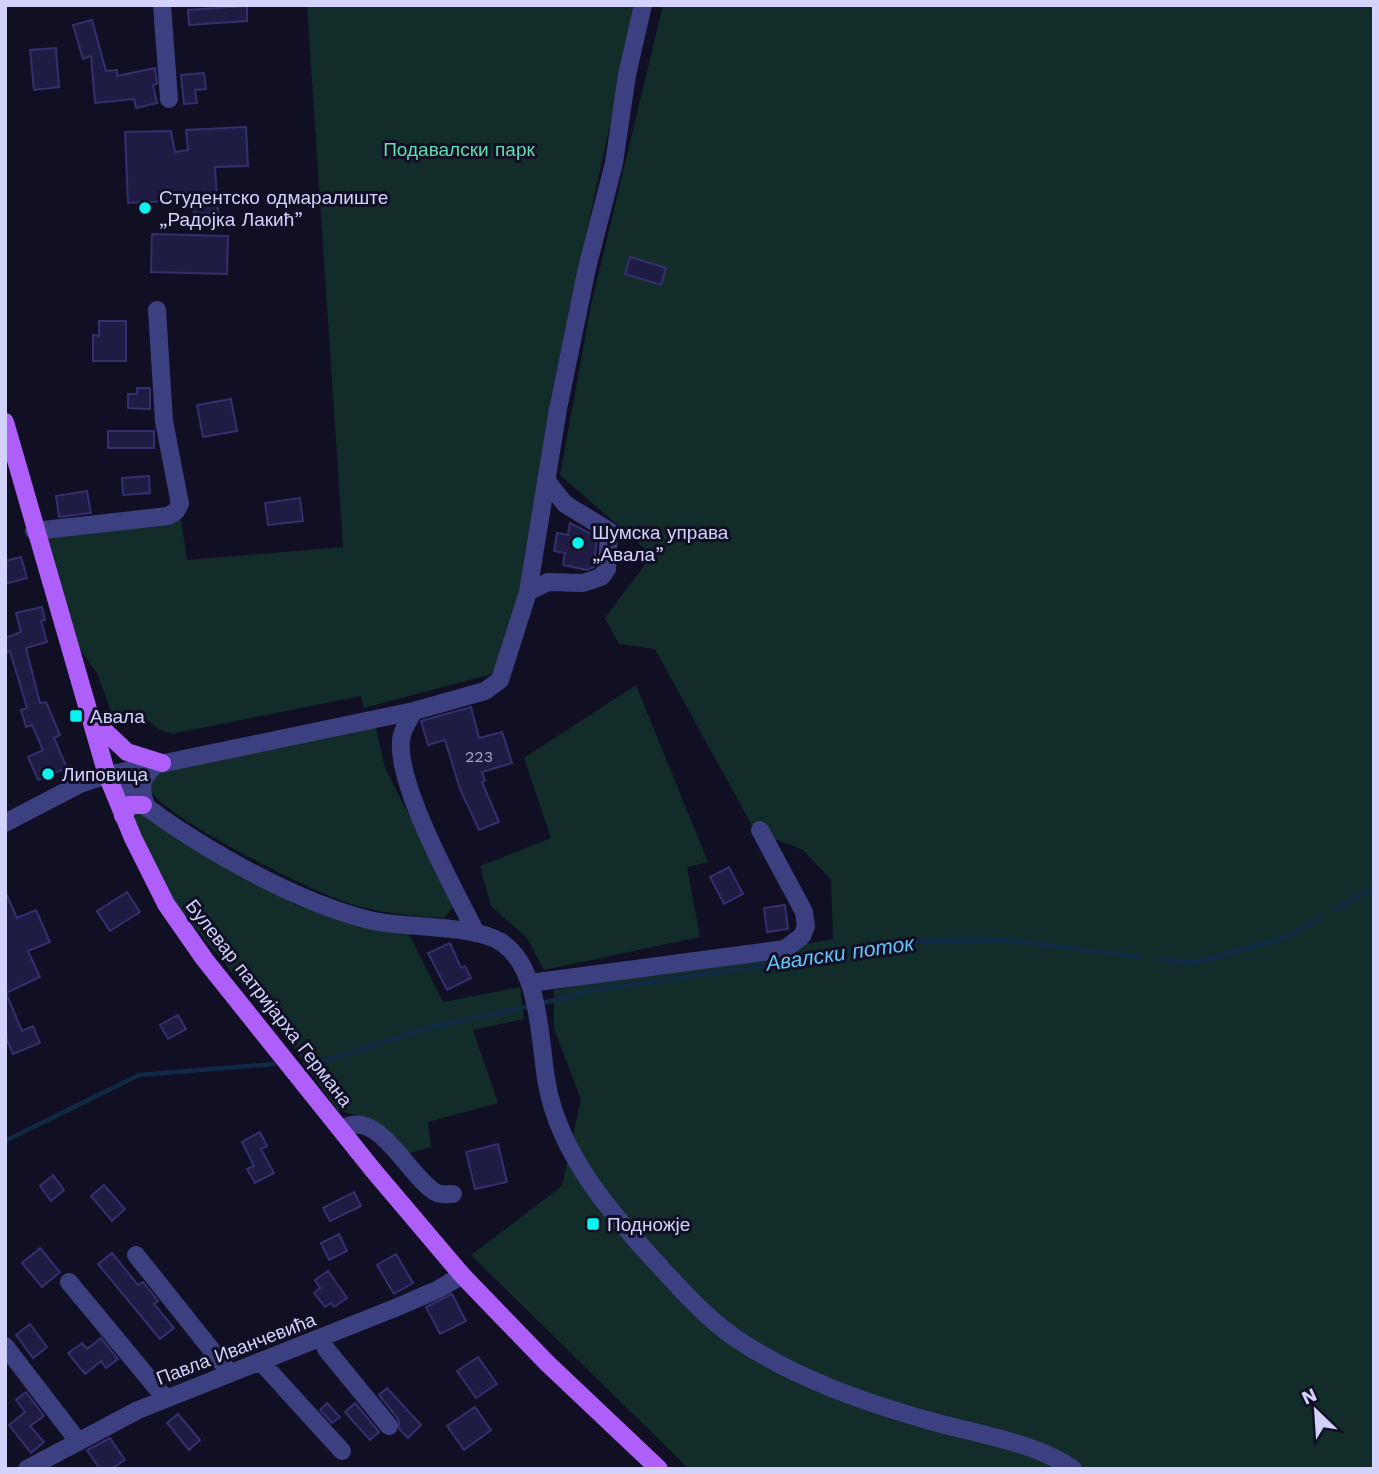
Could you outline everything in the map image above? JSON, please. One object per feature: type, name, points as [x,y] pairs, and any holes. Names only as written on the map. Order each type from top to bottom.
[{"type":"main road","name":"Булевар патријарха Германа","points":[[5,422],[34,531],[107,775],[157,890],[183,931],[463,1275],[547,1363],[659,1469]]},
{"type":"main road","points":[[88,711],[117,746],[145,760],[160,763]]},
{"type":"main road","points":[[123,816],[130,805],[145,806]]},
{"type":"street","points":[[162,5],[169,99]]},
{"type":"street","points":[[5,823],[80,784],[107,775],[414,710],[485,691],[497,683],[528,592],[560,397],[587,268],[614,163],[627,75],[643,5]]},
{"type":"street","points":[[34,531],[168,516],[180,504],[164,421],[157,310]]},
{"type":"street","points":[[528,592],[548,582],[591,581],[601,577],[607,569],[609,531],[565,504],[546,480]]},
{"type":"street","points":[[414,710],[402,736],[402,761],[413,800],[475,933]]},
{"type":"street","points":[[145,806],[141,783],[147,771],[160,763]]},
{"type":"street","points":[[107,775],[183,832],[336,910],[370,920],[419,929],[475,933],[490,937],[510,949],[523,964],[530,983],[547,1088],[568,1147],[635,1239],[715,1322],[736,1338],[818,1382],[902,1413],[1049,1453],[1073,1469]]},
{"type":"street","points":[[530,983],[785,949],[795,943],[806,926],[804,912],[760,830]]},
{"type":"street","points":[[342,1129],[349,1125],[364,1125],[377,1133],[428,1186],[439,1194],[453,1194]]},
{"type":"street","points":[[136,1255],[230,1373]]},
{"type":"street","name":"Павла Иванчевића","points":[[27,1469],[165,1398],[323,1338],[439,1289],[463,1275]]},
{"type":"street","points":[[69,1283],[165,1398]]},
{"type":"street","points":[[323,1338],[326,1349],[389,1426]]},
{"type":"street","points":[[5,1346],[78,1441]]},
{"type":"street","points":[[261,1362],[342,1451]]},
{"type":"green space","name":"Подавалски парк","points":[[307,5],[636,5],[551,396],[520,590],[499,664],[492,674],[364,708],[361,696],[172,734],[158,729],[139,713],[111,711],[97,673],[77,645],[40,531],[180,514],[187,560],[343,547]]},
{"type":"green space","points":[[663,5],[1374,5],[1374,1469],[689,1469],[471,1255],[562,1186],[581,1099],[554,1029],[554,990],[833,939],[831,880],[803,850],[755,831],[655,649],[619,644],[605,618],[652,555],[560,475],[591,305]]},
{"type":"green space","points":[[636,685],[708,862],[687,867],[700,937],[544,970],[527,938],[491,906],[480,866],[551,838],[524,758]]},
{"type":"green space","points":[[376,727],[385,768],[455,905],[444,918],[371,909],[329,896],[273,870],[211,836],[162,803],[149,790],[150,780],[161,768]]},
{"type":"green space","points":[[133,808],[296,905],[364,926],[408,932],[443,1002],[520,987],[524,1019],[473,1030],[498,1103],[428,1122],[431,1147],[406,1154],[370,1119],[337,1110],[288,1040],[174,902],[128,811]]},
{"type":"building","points":[[247,6],[247,21],[189,25],[188,10]]},
{"type":"building","points":[[92,20],[106,71],[117,70],[117,76],[155,68],[157,84],[153,85],[157,103],[136,108],[134,99],[95,103],[91,56],[83,59],[73,25]]},
{"type":"building","points":[[56,48],[59,87],[34,90],[30,50]]},
{"type":"building","points":[[204,73],[206,89],[195,90],[197,103],[184,104],[181,75]]},
{"type":"building","points":[[246,127],[248,166],[215,167],[218,213],[194,214],[193,200],[128,203],[125,132],[171,131],[175,152],[188,150],[186,130]]},
{"type":"building","points":[[152,234],[228,236],[227,274],[151,272]]},
{"type":"building","points":[[630,257],[666,268],[661,285],[625,274]]},
{"type":"building","points":[[99,321],[126,321],[126,361],[93,361],[93,335],[99,336]]},
{"type":"building","points":[[137,388],[150,388],[150,409],[128,408],[128,394],[137,394]]},
{"type":"building","points":[[231,399],[237,431],[203,437],[197,405]]},
{"type":"building","points":[[108,431],[154,431],[154,448],[108,448]]},
{"type":"building","points":[[149,476],[150,493],[123,495],[122,478]]},
{"type":"building","points":[[87,491],[91,513],[59,517],[56,496]]},
{"type":"building","points":[[300,498],[303,521],[268,525],[265,503]]},
{"type":"building","name":"Шумска управа „Авала”","points":[[570,523],[597,537],[594,567],[587,570],[563,565],[565,553],[554,551],[557,533],[568,535]]},
{"type":"building","points":[[21,557],[27,578],[5,584],[5,561]]},
{"type":"building","points":[[42,607],[45,620],[41,621],[47,642],[26,648],[40,703],[46,702],[60,735],[54,738],[67,768],[38,780],[28,757],[43,750],[32,725],[26,727],[21,710],[27,708],[10,651],[5,653],[5,638],[21,632],[16,613]]},
{"type":"building","points":[[471,707],[479,738],[502,732],[512,763],[482,772],[485,781],[482,782],[499,822],[479,830],[460,789],[445,740],[428,745],[421,721]]},
{"type":"building","points":[[729,867],[743,894],[724,904],[710,877]]},
{"type":"building","points":[[5,891],[17,918],[36,910],[50,942],[28,951],[40,977],[6,993],[22,1031],[33,1026],[40,1043],[13,1054],[5,1035]]},
{"type":"building","points":[[127,892],[140,912],[110,931],[97,911]]},
{"type":"building","points":[[785,905],[788,929],[767,932],[764,908]]},
{"type":"building","points":[[450,943],[461,968],[465,966],[471,978],[447,990],[428,953]]},
{"type":"building","points":[[178,1015],[186,1029],[168,1039],[160,1025]]},
{"type":"building","points":[[260,1132],[267,1146],[261,1149],[274,1173],[255,1183],[247,1169],[254,1166],[242,1142]]},
{"type":"building","points":[[498,1144],[507,1182],[475,1189],[466,1152]]},
{"type":"building","points":[[53,1175],[64,1190],[51,1201],[40,1186]]},
{"type":"building","points":[[104,1185],[125,1209],[112,1221],[91,1196]]},
{"type":"building","points":[[354,1192],[361,1206],[330,1221],[323,1208]]},
{"type":"building","points":[[339,1234],[347,1251],[329,1260],[321,1243]]},
{"type":"building","points":[[40,1248],[60,1272],[42,1287],[22,1263]]},
{"type":"building","points":[[112,1253],[138,1285],[143,1282],[158,1301],[154,1304],[174,1328],[160,1339],[98,1264]]},
{"type":"building","points":[[396,1254],[413,1283],[394,1294],[377,1265]]},
{"type":"building","points":[[328,1271],[347,1298],[334,1307],[331,1303],[325,1307],[314,1293],[320,1288],[315,1280]]},
{"type":"building","points":[[452,1294],[466,1321],[440,1334],[426,1307]]},
{"type":"building","points":[[30,1324],[47,1347],[33,1358],[16,1335]]},
{"type":"building","points":[[101,1338],[118,1359],[106,1368],[101,1361],[85,1374],[68,1353],[82,1343],[87,1349]]},
{"type":"building","points":[[478,1357],[497,1384],[476,1398],[457,1371]]},
{"type":"building","points":[[387,1388],[421,1425],[408,1438],[400,1430],[398,1419],[379,1395]]},
{"type":"building","points":[[26,1392],[44,1416],[30,1426],[44,1442],[31,1453],[9,1425],[25,1412],[16,1400]]},
{"type":"building","points":[[327,1403],[340,1417],[332,1423],[320,1410]]},
{"type":"building","points":[[355,1403],[379,1432],[370,1440],[345,1412]]},
{"type":"building","points":[[475,1407],[491,1430],[464,1450],[447,1426]]},
{"type":"building","points":[[178,1414],[200,1440],[189,1450],[167,1423]]},
{"type":"building","points":[[110,1438],[125,1460],[111,1469],[100,1469],[87,1450]]},
{"type":"waterway","name":"Авалски поток","points":[[1336,909],[1374,887]]},
{"type":"waterway","name":"Авалски поток","points":[[1158,959],[1194,963],[1287,937],[1320,918]]},
{"type":"waterway","name":"Авалски поток","points":[[543,1003],[595,990],[763,966],[902,941],[1009,940],[1139,957]]},
{"type":"waterway","name":"Авалски поток","points":[[305,1062],[328,1060],[428,1028],[525,1007]]},
{"type":"waterway","name":"Авалски поток","points":[[5,1141],[139,1075],[274,1064]]},
{"type":"place","name":"Студентско одмаралиште „Радојка Лакић”","points":[[145,208]]},
{"type":"place","name":"Шумска управа „Авала”","points":[[578,543]]},
{"type":"place","name":"Авала","points":[[76,716]]},
{"type":"place","name":"Липовица","points":[[48,774]]},
{"type":"place","name":"Подножје","points":[[593,1224]]}]
